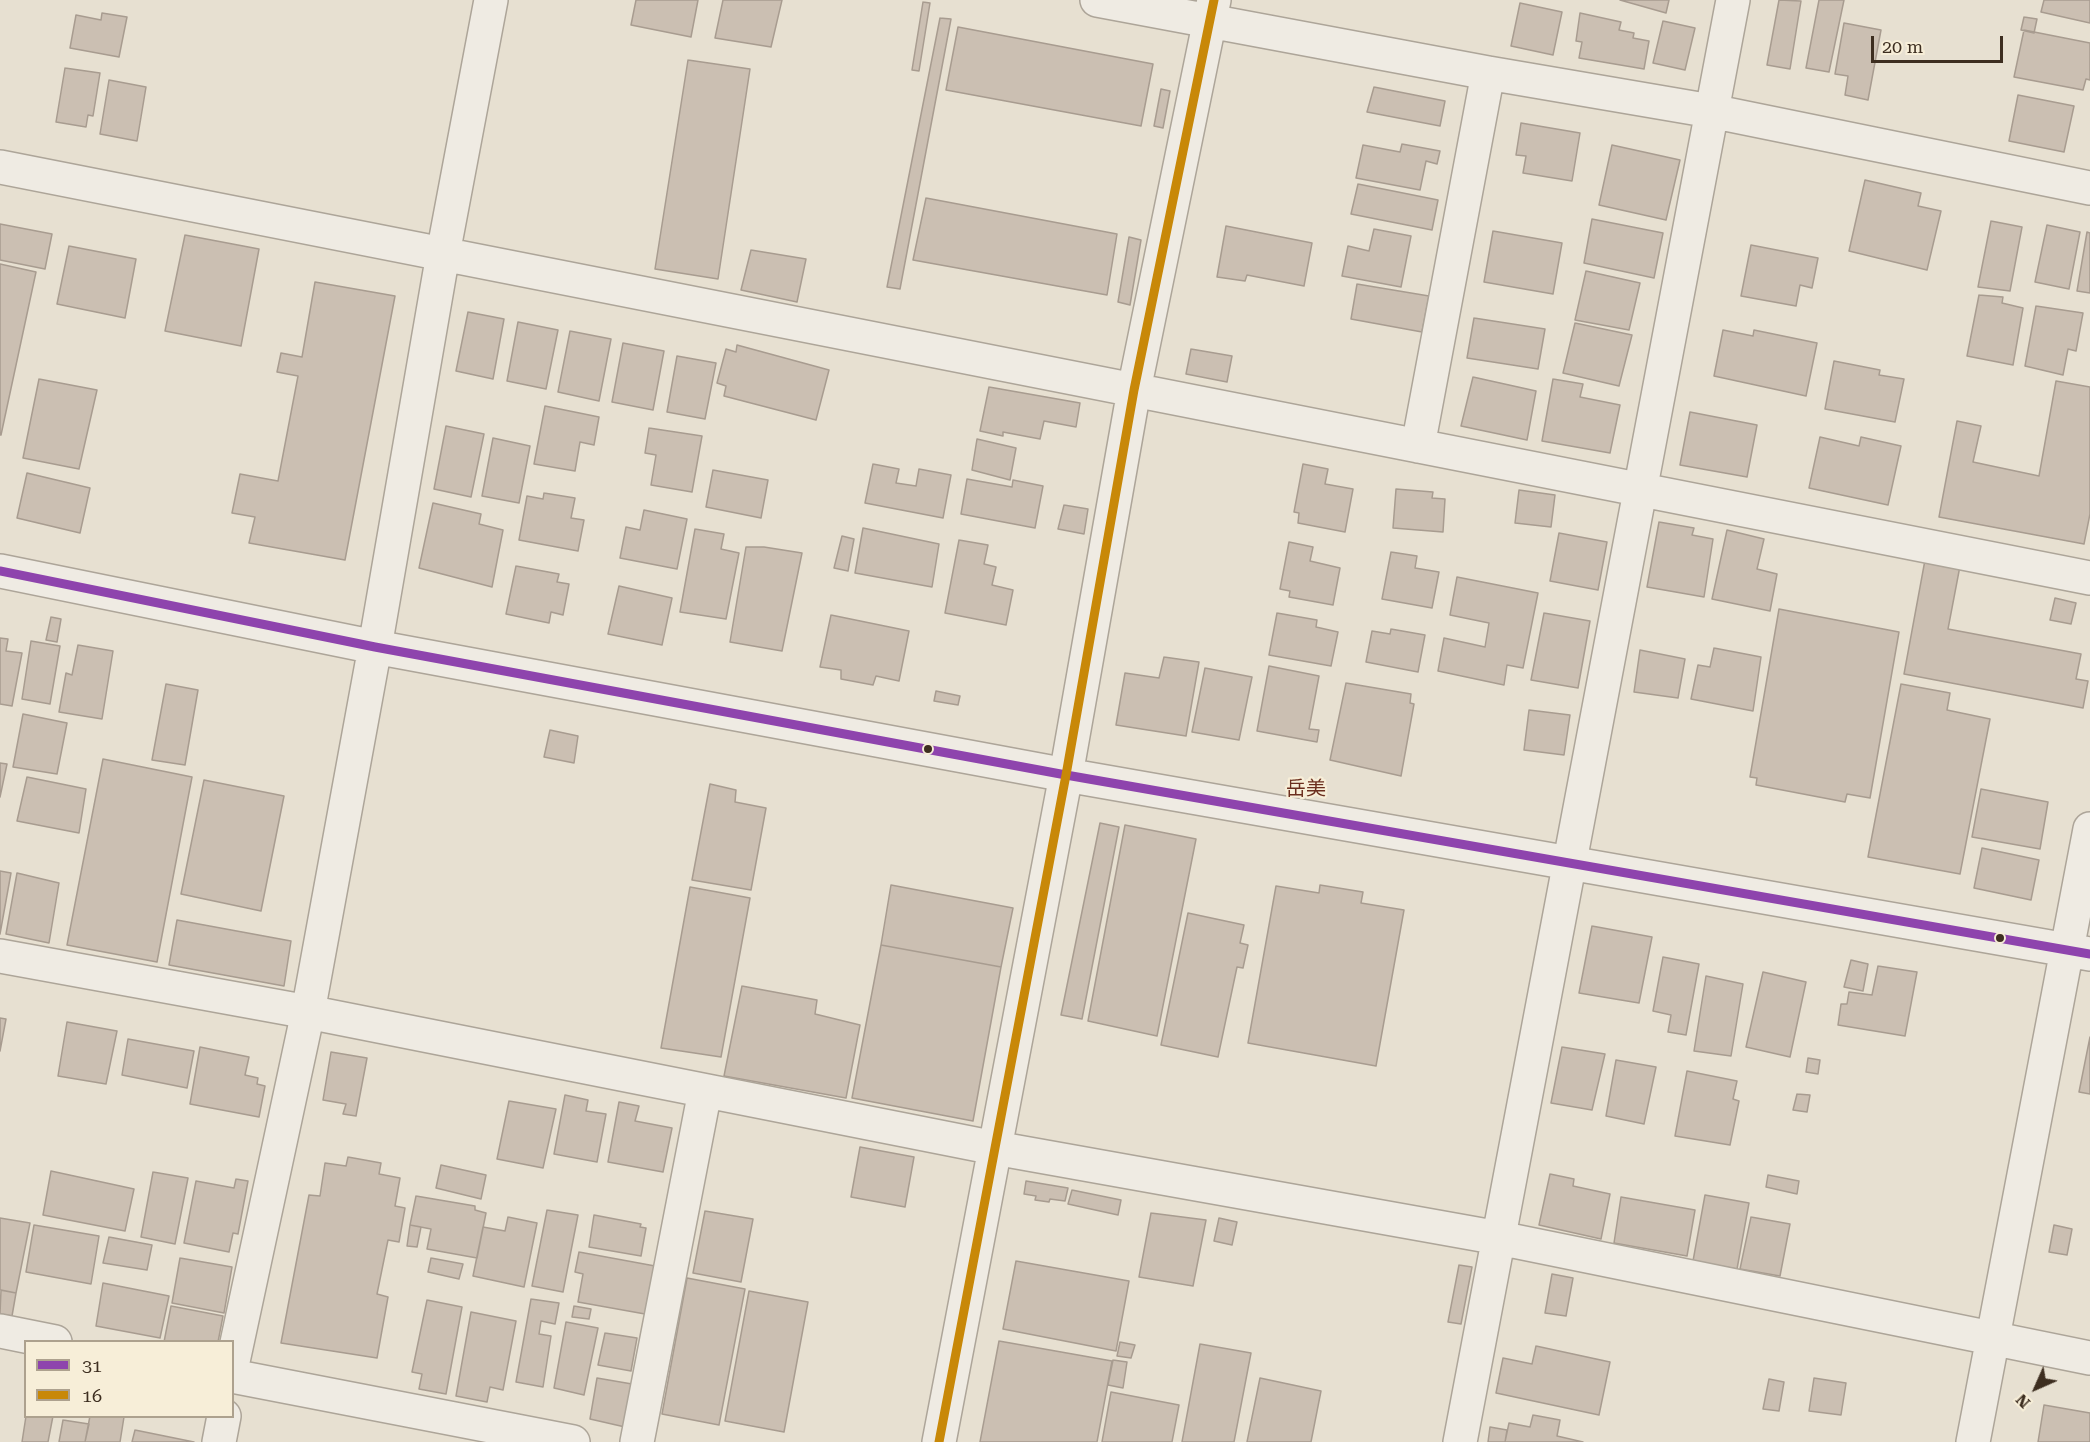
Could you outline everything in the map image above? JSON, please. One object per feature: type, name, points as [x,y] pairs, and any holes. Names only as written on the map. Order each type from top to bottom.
[{"type":"street","points":[[234,1357],[308,1012],[375,647],[442,254],[492,0]]},
{"type":"street","points":[[1097,0],[1212,10],[1488,73],[1711,111],[2090,188]]},
{"type":"street","points":[[1460,1442],[1733,0]]},
{"type":"street","points":[[939,1442],[1066,775],[1134,390],[1212,10]]},
{"type":"street","points":[[1418,446],[1488,73]]},
{"type":"street","points":[[0,167],[2090,578]]},
{"type":"street","points":[[0,571],[375,647],[1066,775],[2079,952]]},
{"type":"street","points":[[1973,1442],[1993,1340],[2079,952],[2090,829]]},
{"type":"street","points":[[0,956],[308,1012],[995,1148],[1499,1238],[2090,1358]]},
{"type":"street","points":[[637,1442],[705,1091]]},
{"type":"street","points":[[0,1331],[50,1340]]},
{"type":"street","points":[[234,1376],[573,1442]]},
{"type":"street","points":[[219,1442],[224,1418]]},
{"type":"building","points":[[636,0],[698,0],[691,37],[631,25]]},
{"type":"building","points":[[723,0],[782,0],[771,47],[715,38]]},
{"type":"building","points":[[1620,0],[1669,0],[1666,13]]},
{"type":"building","points":[[1779,0],[1801,1],[1790,69],[1767,65]]},
{"type":"building","points":[[1819,0],[1844,0],[1829,72],[1806,68]]},
{"type":"building","points":[[2044,0],[2090,0],[2090,23],[2041,12]]},
{"type":"building","points":[[923,2],[930,3],[919,71],[912,70]]},
{"type":"building","points":[[1520,3],[1562,12],[1553,55],[1511,46]]},
{"type":"building","points":[[102,13],[127,17],[119,57],[70,48],[76,15],[101,20]]},
{"type":"building","points":[[1580,13],[1621,22],[1619,30],[1634,33],[1633,38],[1649,41],[1644,69],[1579,58],[1582,42],[1576,41]]},
{"type":"building","points":[[2024,17],[2037,19],[2034,33],[2021,30]]},
{"type":"building","points":[[940,18],[951,19],[900,289],[887,287]]},
{"type":"building","points":[[1663,21],[1695,28],[1685,70],[1653,63]]},
{"type":"building","points":[[1844,23],[1881,30],[1868,100],[1845,95],[1848,76],[1835,74]]},
{"type":"building","points":[[958,27],[1153,64],[1141,126],[946,90]]},
{"type":"building","points":[[2024,30],[2090,43],[2090,80],[2086,79],[2083,90],[2014,77]]},
{"type":"building","points":[[688,60],[750,69],[718,279],[655,269]]},
{"type":"building","points":[[65,68],[100,73],[93,116],[88,115],[86,127],[56,122]]},
{"type":"building","points":[[109,80],[146,87],[137,141],[100,134]]},
{"type":"building","points":[[1374,87],[1445,101],[1440,126],[1367,112]]},
{"type":"building","points":[[1161,89],[1170,91],[1163,128],[1154,126]]},
{"type":"building","points":[[2018,95],[2074,106],[2064,152],[2009,141]]},
{"type":"building","points":[[1521,123],[1580,133],[1572,181],[1523,173],[1526,156],[1516,155]]},
{"type":"building","points":[[1402,144],[1440,151],[1437,164],[1426,161],[1420,190],[1356,178],[1363,145],[1400,152]]},
{"type":"building","points":[[1612,145],[1680,160],[1666,220],[1599,205]]},
{"type":"building","points":[[1865,180],[1921,193],[1918,206],[1941,211],[1927,270],[1849,251]]},
{"type":"building","points":[[1358,184],[1438,200],[1432,230],[1351,214]]},
{"type":"building","points":[[926,198],[1117,234],[1107,295],[913,260]]},
{"type":"building","points":[[1592,219],[1663,233],[1654,278],[1584,263]]},
{"type":"building","points":[[1991,221],[2022,227],[2010,291],[1978,287]]},
{"type":"building","points":[[0,224],[52,234],[45,269],[0,260]]},
{"type":"building","points":[[2047,225],[2080,232],[2069,289],[2035,282]]},
{"type":"building","points":[[1226,226],[1312,243],[1304,286],[1247,275],[1245,281],[1217,277]]},
{"type":"building","points":[[1374,229],[1411,236],[1401,287],[1342,276],[1348,246],[1369,251]]},
{"type":"building","points":[[1493,231],[1562,243],[1553,294],[1484,282]]},
{"type":"building","points":[[2087,232],[2090,233],[2090,293],[2077,291]]},
{"type":"building","points":[[185,235],[259,249],[241,346],[165,331]]},
{"type":"building","points":[[1129,237],[1141,240],[1130,305],[1118,302]]},
{"type":"building","points":[[1751,245],[1818,258],[1812,288],[1800,285],[1796,306],[1741,296]]},
{"type":"building","points":[[69,246],[136,259],[125,318],[57,304]]},
{"type":"building","points":[[751,250],[806,259],[797,302],[741,290]]},
{"type":"building","points":[[0,264],[36,272],[1,435],[0,435]]},
{"type":"building","points":[[1586,271],[1640,283],[1629,330],[1575,320]]},
{"type":"building","points":[[315,282],[395,296],[345,560],[249,543],[255,517],[232,513],[240,474],[278,481],[298,376],[277,372],[281,353],[302,357]]},
{"type":"building","points":[[1357,284],[1429,296],[1422,332],[1351,319]]},
{"type":"building","points":[[1979,295],[2003,297],[2002,303],[2023,308],[2013,365],[1967,356]]},
{"type":"building","points":[[2036,306],[2083,313],[2076,351],[2068,349],[2063,375],[2025,366]]},
{"type":"building","points":[[468,312],[504,319],[493,379],[456,371]]},
{"type":"building","points":[[1474,318],[1545,329],[1538,369],[1467,358]]},
{"type":"building","points":[[518,322],[558,330],[546,389],[507,381]]},
{"type":"building","points":[[1575,323],[1632,335],[1619,386],[1563,373]]},
{"type":"building","points":[[1723,330],[1753,336],[1754,330],[1817,343],[1806,396],[1714,376]]},
{"type":"building","points":[[570,331],[611,339],[599,401],[558,392]]},
{"type":"building","points":[[623,343],[664,351],[653,410],[612,402]]},
{"type":"building","points":[[737,345],[829,370],[816,420],[724,396],[726,386],[717,383],[726,349],[736,352]]},
{"type":"building","points":[[1191,349],[1232,356],[1227,382],[1186,374]]},
{"type":"building","points":[[677,356],[716,363],[705,419],[667,412]]},
{"type":"building","points":[[1834,361],[1880,370],[1879,375],[1904,379],[1895,422],[1825,409]]},
{"type":"building","points":[[1473,377],[1536,391],[1527,440],[1461,426]]},
{"type":"building","points":[[39,379],[97,390],[79,469],[23,458]]},
{"type":"building","points":[[1553,379],[1583,384],[1580,397],[1620,405],[1610,453],[1542,441]]},
{"type":"building","points":[[2056,381],[2090,387],[2090,514],[2084,544],[1939,517],[1957,421],[1981,426],[1973,462],[2039,476]]},
{"type":"building","points":[[989,387],[1080,403],[1076,427],[1044,421],[1040,439],[1003,432],[1003,436],[980,431]]},
{"type":"building","points":[[545,406],[599,417],[594,445],[580,442],[575,471],[534,464]]},
{"type":"building","points":[[1690,412],[1757,425],[1747,477],[1680,465]]},
{"type":"building","points":[[446,426],[484,434],[471,497],[434,489]]},
{"type":"building","points":[[649,428],[702,436],[692,492],[651,485],[656,455],[645,453]]},
{"type":"building","points":[[1820,437],[1859,446],[1861,437],[1901,446],[1888,505],[1809,488]]},
{"type":"building","points":[[493,438],[530,446],[519,503],[482,496]]},
{"type":"building","points":[[977,439],[1016,448],[1010,480],[972,470]]},
{"type":"building","points":[[873,464],[899,469],[896,483],[916,486],[919,469],[951,475],[943,518],[865,503]]},
{"type":"building","points":[[1303,464],[1328,469],[1325,484],[1353,489],[1345,532],[1298,523],[1299,513],[1294,512]]},
{"type":"building","points":[[713,470],[768,480],[761,518],[706,507]]},
{"type":"building","points":[[27,473],[90,488],[80,533],[17,518]]},
{"type":"building","points":[[967,479],[1012,487],[1013,480],[1043,486],[1035,528],[961,514]]},
{"type":"building","points":[[1396,489],[1433,492],[1432,498],[1445,499],[1443,532],[1393,528]]},
{"type":"building","points":[[1519,490],[1555,495],[1551,527],[1515,523]]},
{"type":"building","points":[[544,493],[575,498],[571,518],[584,520],[578,551],[519,540],[527,496],[543,499]]},
{"type":"building","points":[[433,503],[481,514],[479,524],[503,530],[492,587],[419,568]]},
{"type":"building","points":[[1064,505],[1088,509],[1084,534],[1058,529]]},
{"type":"building","points":[[644,510],[687,519],[677,569],[620,558],[626,527],[640,530]]},
{"type":"building","points":[[1659,522],[1694,528],[1692,535],[1713,539],[1704,597],[1647,587]]},
{"type":"building","points":[[863,528],[939,544],[932,587],[855,573]]},
{"type":"building","points":[[695,529],[724,534],[721,549],[739,553],[726,619],[680,612]]},
{"type":"building","points":[[1727,530],[1764,539],[1757,569],[1777,574],[1770,611],[1712,599]]},
{"type":"building","points":[[1559,533],[1607,542],[1598,590],[1550,581]]},
{"type":"building","points":[[842,536],[854,539],[848,571],[834,568]]},
{"type":"building","points":[[959,540],[988,545],[984,564],[996,567],[992,585],[1013,590],[1006,625],[945,613]]},
{"type":"building","points":[[1289,542],[1313,547],[1310,561],[1340,568],[1333,605],[1289,597],[1290,591],[1280,589]]},
{"type":"building","points":[[746,547],[764,547],[802,553],[782,651],[730,642]]},
{"type":"building","points":[[1391,552],[1417,556],[1415,568],[1439,572],[1432,608],[1382,599]]},
{"type":"building","points":[[1925,560],[1960,566],[1948,629],[2081,654],[2076,679],[2088,681],[2083,708],[1904,674]]},
{"type":"building","points":[[516,566],[559,574],[557,582],[569,584],[563,615],[551,612],[549,623],[506,614]]},
{"type":"building","points":[[1457,577],[1538,593],[1523,668],[1507,665],[1504,685],[1438,671],[1444,638],[1485,647],[1489,623],[1450,615]]},
{"type":"building","points":[[619,586],[672,598],[662,645],[608,634]]},
{"type":"building","points":[[2055,598],[2076,603],[2071,624],[2050,620]]},
{"type":"building","points":[[1779,609],[1899,632],[1870,798],[1847,794],[1845,802],[1756,785],[1757,778],[1750,777]]},
{"type":"building","points":[[1277,613],[1317,620],[1316,627],[1338,632],[1331,666],[1269,655]]},
{"type":"building","points":[[1544,613],[1590,621],[1578,688],[1531,680]]},
{"type":"building","points":[[831,615],[909,631],[899,681],[876,676],[873,685],[841,679],[841,670],[820,667]]},
{"type":"building","points":[[51,617],[61,619],[57,642],[46,640]]},
{"type":"building","points":[[1391,629],[1425,635],[1418,672],[1366,662],[1372,631],[1390,634]]},
{"type":"building","points":[[0,638],[8,639],[6,651],[22,653],[12,706],[0,704]]},
{"type":"building","points":[[31,641],[60,646],[50,704],[22,699]]},
{"type":"building","points":[[78,645],[113,651],[102,719],[59,712],[66,673],[72,675]]},
{"type":"building","points":[[1714,648],[1761,657],[1753,711],[1691,699],[1698,665],[1710,667]]},
{"type":"building","points":[[1640,650],[1685,659],[1678,698],[1634,692]]},
{"type":"building","points":[[1164,657],[1199,662],[1186,736],[1116,725],[1125,673],[1159,678]]},
{"type":"building","points":[[1269,666],[1319,676],[1309,729],[1319,730],[1317,742],[1257,731]]},
{"type":"building","points":[[1205,668],[1252,677],[1239,740],[1192,732]]},
{"type":"building","points":[[1346,683],[1411,694],[1410,703],[1414,704],[1401,776],[1330,760]]},
{"type":"building","points":[[166,684],[198,690],[185,765],[152,760]]},
{"type":"building","points":[[1901,684],[1950,693],[1947,710],[1990,719],[1960,874],[1868,857]]},
{"type":"building","points":[[936,691],[960,696],[958,705],[934,701]]},
{"type":"building","points":[[1529,710],[1570,715],[1564,755],[1524,750]]},
{"type":"building","points":[[23,714],[67,723],[57,774],[13,767]]},
{"type":"building","points":[[550,730],[578,736],[574,763],[544,757]]},
{"type":"building","points":[[103,759],[192,777],[157,962],[67,945]]},
{"type":"building","points":[[0,763],[7,764],[0,797]]},
{"type":"building","points":[[27,777],[86,789],[79,833],[17,821]]},
{"type":"building","points":[[204,780],[284,796],[261,911],[181,894]]},
{"type":"building","points":[[710,784],[736,790],[735,802],[766,808],[751,890],[692,880]]},
{"type":"building","points":[[1981,789],[2048,802],[2040,849],[1972,837]]},
{"type":"building","points":[[1100,823],[1119,827],[1082,1019],[1061,1015]]},
{"type":"building","points":[[1125,825],[1196,839],[1157,1036],[1088,1021]]},
{"type":"building","points":[[1982,848],[2039,860],[2031,900],[1974,888]]},
{"type":"building","points":[[0,871],[11,873],[0,934]]},
{"type":"building","points":[[17,873],[59,883],[49,943],[6,934]]},
{"type":"building","points":[[891,885],[1013,908],[1001,967],[881,945]]},
{"type":"building","points":[[1320,885],[1363,892],[1361,903],[1404,910],[1376,1066],[1248,1043],[1276,886],[1319,893]]},
{"type":"building","points":[[690,887],[750,898],[721,1057],[661,1048]]},
{"type":"building","points":[[1188,913],[1244,925],[1240,943],[1248,945],[1243,968],[1237,967],[1218,1057],[1161,1045]]},
{"type":"building","points":[[177,920],[291,941],[284,986],[169,965]]},
{"type":"building","points":[[1592,926],[1652,937],[1639,1003],[1579,993]]},
{"type":"building","points":[[881,945],[1001,967],[973,1121],[852,1098]]},
{"type":"building","points":[[1663,957],[1699,964],[1686,1035],[1668,1032],[1671,1015],[1653,1011]]},
{"type":"building","points":[[1851,960],[1868,964],[1863,991],[1844,987]]},
{"type":"building","points":[[1878,966],[1917,972],[1905,1036],[1838,1025],[1841,1004],[1847,1004],[1849,992],[1872,995]]},
{"type":"building","points":[[1763,972],[1806,982],[1790,1057],[1746,1047]]},
{"type":"building","points":[[1706,976],[1743,984],[1731,1056],[1694,1051]]},
{"type":"building","points":[[742,986],[817,1000],[815,1014],[860,1025],[846,1098],[724,1076]]},
{"type":"building","points":[[0,1018],[6,1019],[0,1051]]},
{"type":"building","points":[[67,1022],[117,1031],[106,1084],[58,1076]]},
{"type":"building","points":[[2090,1037],[2090,1094],[2079,1092]]},
{"type":"building","points":[[128,1039],[194,1051],[187,1088],[122,1075]]},
{"type":"building","points":[[200,1047],[249,1057],[245,1075],[258,1078],[257,1084],[265,1086],[259,1117],[190,1104]]},
{"type":"building","points":[[1562,1047],[1605,1054],[1592,1110],[1551,1103]]},
{"type":"building","points":[[331,1052],[367,1058],[356,1116],[343,1114],[346,1104],[323,1100]]},
{"type":"building","points":[[1808,1058],[1820,1060],[1818,1074],[1806,1072]]},
{"type":"building","points":[[1616,1060],[1656,1067],[1644,1124],[1606,1116]]},
{"type":"building","points":[[1687,1071],[1737,1081],[1733,1099],[1739,1101],[1730,1145],[1675,1136]]},
{"type":"building","points":[[1797,1094],[1810,1095],[1807,1112],[1793,1110]]},
{"type":"building","points":[[565,1095],[588,1100],[586,1111],[606,1114],[597,1162],[554,1154]]},
{"type":"building","points":[[509,1101],[556,1109],[543,1168],[497,1159]]},
{"type":"building","points":[[619,1102],[639,1106],[635,1121],[672,1128],[663,1172],[608,1162]]},
{"type":"building","points":[[860,1147],[914,1157],[905,1207],[851,1197]]},
{"type":"building","points":[[348,1157],[381,1163],[379,1174],[400,1178],[395,1206],[405,1208],[399,1242],[388,1240],[377,1294],[388,1297],[377,1358],[281,1343],[309,1195],[320,1196],[325,1163],[346,1166]]},
{"type":"building","points":[[441,1165],[486,1175],[481,1199],[436,1188]]},
{"type":"building","points":[[51,1171],[134,1189],[125,1231],[43,1215]]},
{"type":"building","points":[[153,1172],[188,1178],[175,1244],[141,1237]]},
{"type":"building","points":[[1550,1174],[1574,1179],[1573,1186],[1610,1194],[1601,1239],[1539,1225]]},
{"type":"building","points":[[1768,1175],[1799,1181],[1797,1194],[1766,1187]]},
{"type":"building","points":[[236,1179],[248,1181],[238,1234],[233,1233],[229,1252],[184,1243],[196,1181],[234,1188]]},
{"type":"building","points":[[1026,1181],[1068,1188],[1065,1201],[1035,1200],[1036,1196],[1024,1194]]},
{"type":"building","points":[[1072,1190],[1121,1200],[1118,1215],[1068,1204]]},
{"type":"building","points":[[1705,1195],[1749,1203],[1737,1269],[1693,1261]]},
{"type":"building","points":[[416,1196],[475,1206],[475,1210],[486,1213],[477,1258],[427,1249],[431,1229],[410,1225]]},
{"type":"building","points":[[1621,1197],[1695,1210],[1687,1256],[1614,1243]]},
{"type":"building","points":[[547,1210],[578,1215],[563,1292],[532,1286]]},
{"type":"building","points":[[705,1211],[753,1219],[741,1282],[693,1273]]},
{"type":"building","points":[[1151,1213],[1206,1220],[1193,1286],[1139,1277]]},
{"type":"building","points":[[594,1215],[641,1224],[640,1227],[646,1228],[641,1256],[589,1247]]},
{"type":"building","points":[[508,1217],[537,1223],[524,1287],[473,1276],[483,1227],[505,1231]]},
{"type":"building","points":[[1751,1217],[1790,1224],[1780,1276],[1740,1269]]},
{"type":"building","points":[[0,1218],[30,1223],[16,1293],[0,1290]]},
{"type":"building","points":[[1219,1218],[1237,1222],[1232,1245],[1214,1241]]},
{"type":"building","points":[[34,1225],[99,1236],[91,1284],[26,1272]]},
{"type":"building","points":[[410,1225],[421,1227],[417,1247],[407,1246]]},
{"type":"building","points":[[2054,1225],[2072,1229],[2067,1255],[2049,1252]]},
{"type":"building","points":[[109,1237],[152,1245],[147,1270],[103,1263]]},
{"type":"building","points":[[579,1252],[655,1266],[645,1314],[578,1302],[583,1274],[575,1272]]},
{"type":"building","points":[[180,1258],[232,1267],[224,1313],[172,1303]]},
{"type":"building","points":[[431,1258],[463,1264],[459,1279],[428,1272]]},
{"type":"building","points":[[1016,1261],[1129,1281],[1116,1351],[1003,1329]]},
{"type":"building","points":[[1459,1265],[1472,1267],[1461,1324],[1448,1322]]},
{"type":"building","points":[[1552,1274],[1573,1278],[1566,1316],[1545,1313]]},
{"type":"building","points":[[687,1278],[745,1289],[719,1425],[662,1414]]},
{"type":"building","points":[[103,1283],[169,1296],[160,1338],[96,1326]]},
{"type":"building","points":[[1,1290],[16,1293],[12,1316],[0,1314]]},
{"type":"building","points":[[749,1291],[808,1302],[784,1432],[725,1421]]},
{"type":"building","points":[[531,1299],[559,1303],[555,1324],[541,1321],[539,1334],[551,1336],[543,1387],[516,1382]]},
{"type":"building","points":[[427,1300],[462,1307],[446,1394],[419,1389],[422,1374],[412,1372]]},
{"type":"building","points":[[171,1306],[223,1316],[218,1340],[164,1340]]},
{"type":"building","points":[[574,1306],[591,1309],[589,1319],[572,1317]]},
{"type":"building","points":[[471,1312],[516,1321],[503,1390],[490,1387],[487,1402],[456,1396]]},
{"type":"building","points":[[566,1322],[598,1328],[584,1395],[554,1388]]},
{"type":"building","points":[[605,1333],[637,1338],[631,1371],[598,1365]]},
{"type":"building","points":[[999,1341],[1112,1361],[1097,1442],[980,1442]]},
{"type":"building","points":[[1120,1342],[1135,1345],[1131,1358],[1117,1356]]},
{"type":"building","points":[[1200,1344],[1251,1353],[1234,1442],[1182,1442]]},
{"type":"building","points":[[1536,1346],[1610,1362],[1599,1415],[1496,1393],[1503,1358],[1532,1364]]},
{"type":"building","points":[[1113,1360],[1127,1362],[1123,1388],[1108,1385]]},
{"type":"building","points":[[597,1378],[632,1384],[625,1427],[590,1419]]},
{"type":"building","points":[[1260,1378],[1321,1391],[1311,1442],[1247,1442]]},
{"type":"building","points":[[1814,1378],[1846,1383],[1841,1415],[1809,1411]]},
{"type":"building","points":[[1769,1379],[1784,1382],[1779,1411],[1763,1409]]},
{"type":"building","points":[[1111,1392],[1179,1405],[1172,1442],[1102,1442]]},
{"type":"building","points":[[2044,1405],[2090,1413],[2090,1442],[2038,1442]]},
{"type":"building","points":[[1533,1415],[1560,1420],[1557,1436],[1583,1442],[1505,1442],[1509,1423],[1530,1427]]},
{"type":"building","points":[[26,1418],[53,1418],[48,1442],[22,1442]]},
{"type":"building","points":[[90,1418],[124,1418],[120,1442],[85,1442]]},
{"type":"building","points":[[63,1420],[89,1424],[85,1442],[59,1442]]},
{"type":"building","points":[[1490,1427],[1507,1430],[1505,1442],[1488,1442]]},
{"type":"building","points":[[135,1430],[194,1442],[132,1442]]},
{"type":"transit line","name":"16","points":[[939,1442],[1066,775],[1134,390],[1214,0]]},
{"type":"transit line","name":"31","points":[[0,571],[375,647],[1066,775],[2090,954]]},
{"type":"district","name":"岳美","points":[[1306,789]]}]
